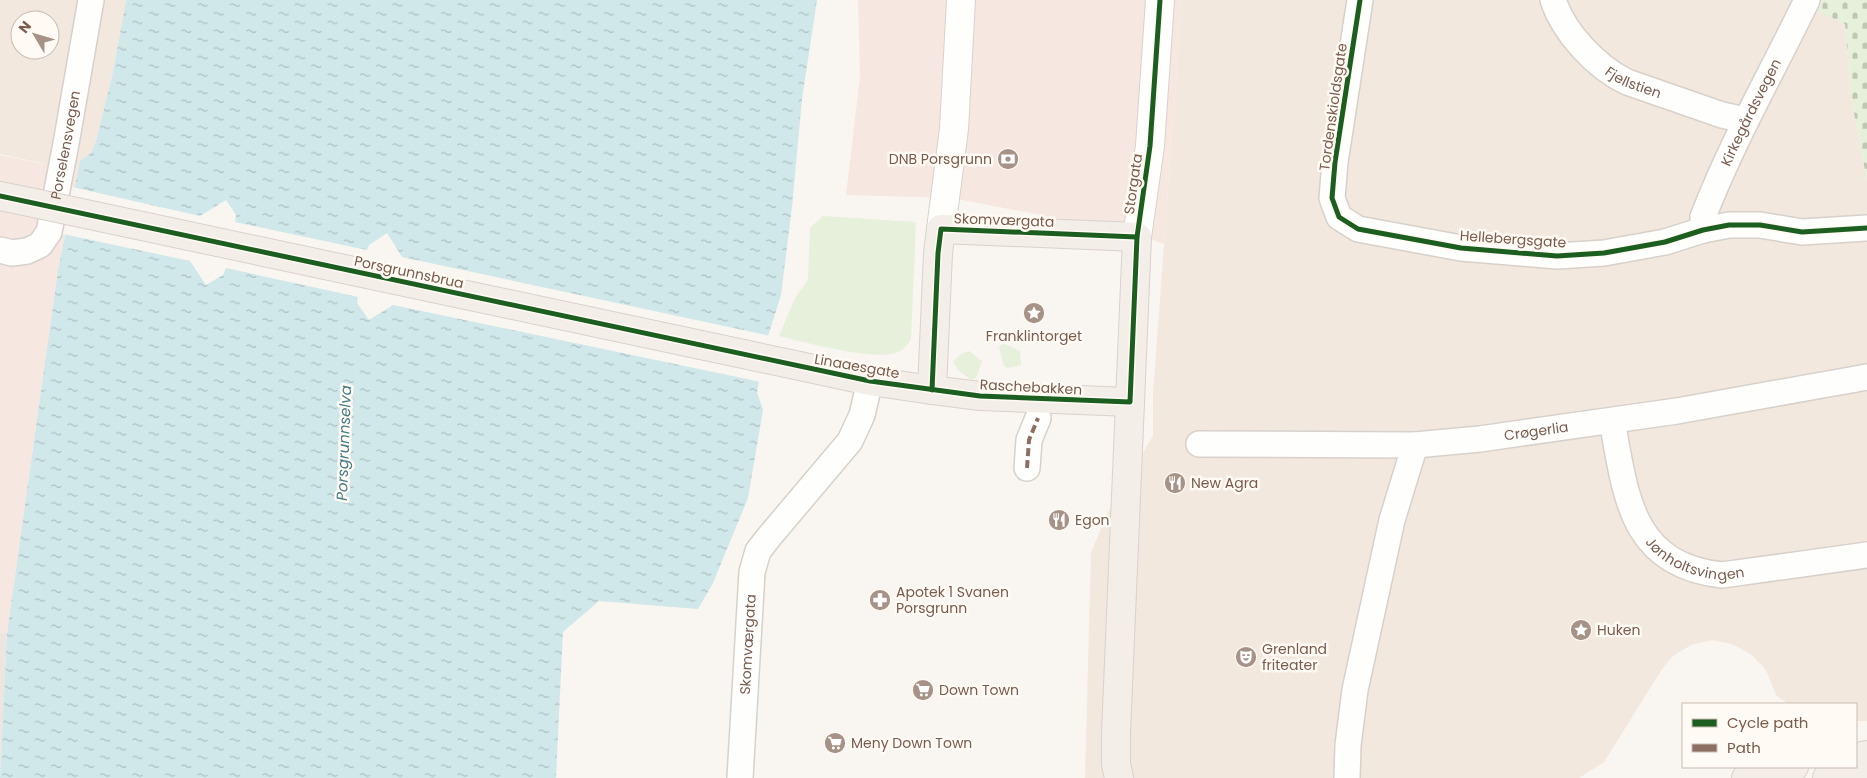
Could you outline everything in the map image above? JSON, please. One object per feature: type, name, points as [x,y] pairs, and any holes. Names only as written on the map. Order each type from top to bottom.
[{"type":"main road","name":"Porsgrunnsbrua","points":[[0,196],[779,362]]},
{"type":"main road","name":"Skomværgata","points":[[932,390],[938,253],[941,229],[1137,237]]},
{"type":"main road","name":"Storgata","points":[[1130,402],[1137,237]]},
{"type":"main road","name":"Linaaesgate","points":[[779,362],[870,381],[932,390]]},
{"type":"main road","name":"Raschebakken","points":[[932,390],[980,396],[1130,402]]},
{"type":"main road","points":[[1119,778],[1116,764],[1116,733],[1130,402]]},
{"type":"main road","points":[[1746,778],[1790,768]]},
{"type":"main road","points":[[1827,778],[1867,776],[1859,778]]},
{"type":"street","name":"Porselensvegen","points":[[0,250],[12,253],[27,251],[40,245],[49,232],[91,0]]},
{"type":"street","name":"Skomværgata","points":[[941,229],[954,129],[961,0]]},
{"type":"street","name":"Storgata","points":[[1137,237],[1150,146],[1160,0]]},
{"type":"street","name":"Tordenskioldsgate","points":[[1339,217],[1332,198],[1335,162],[1360,0]]},
{"type":"street","name":"Fjellstien","points":[[1552,0],[1566,28],[1613,76],[1722,115],[1745,120]]},
{"type":"street","name":"Kirkegårdsvegen","points":[[1703,230],[1703,217],[1745,120],[1778,60],[1807,0]]},
{"type":"street","name":"Hellebergsgate","points":[[1339,217],[1358,229],[1390,236],[1461,248],[1557,256],[1604,253],[1665,242],[1703,230],[1729,225],[1760,225],[1802,232],[1867,228]]},
{"type":"street","name":"Crøgerlia","points":[[1200,444],[1415,445],[1480,439],[1678,411],[1867,376]]},
{"type":"street","name":"Skomværgata","points":[[740,778],[752,572],[758,551],[850,441],[862,414],[870,381]]},
{"type":"street","points":[[1027,468],[1029,440],[1038,418]]},
{"type":"street","name":"Jønholtsvingen","points":[[1612,420],[1623,478],[1634,516],[1651,544],[1681,565],[1700,573],[1722,575],[1867,555]]},
{"type":"street","points":[[1347,778],[1348,745],[1355,690],[1392,520],[1415,445]]},
{"type":"shaded area","points":[[0,0],[126,0],[113,72],[96,141],[91,153],[80,161],[78,171],[0,154]]},
{"type":"shaded area","points":[[858,0],[1182,0],[1164,244],[1134,233],[952,198],[846,195],[860,77]]},
{"type":"shaded area","points":[[1182,0],[1818,0],[1815,9],[1845,24],[1851,97],[1867,181],[1867,721],[1857,721],[1857,703],[1787,703],[1776,695],[1766,670],[1752,655],[1732,644],[1712,640],[1691,645],[1673,656],[1662,669],[1604,762],[1579,778],[1085,778],[1091,553],[1106,516],[1153,436],[1153,394]]},
{"type":"shaded area","points":[[0,155],[78,171],[58,270],[7,633],[0,633]]},
{"type":"shaded area","points":[[0,633],[7,633],[0,778]]},
{"type":"green space","points":[[1818,0],[1867,0],[1867,181],[1851,97],[1845,24],[1814,9]]},
{"type":"green space","points":[[823,216],[916,222],[911,339],[906,347],[900,351],[874,355],[779,336],[795,298],[808,280],[810,228]]},
{"type":"green space","points":[[1005,344],[1020,351],[1021,365],[1008,368],[1004,366],[999,347]]},
{"type":"green space","points":[[969,351],[982,361],[976,378],[971,380],[958,370],[953,362],[961,354]]},
{"type":"water","name":"Porsgrunnselva","points":[[126,0],[817,0],[802,99],[792,207],[781,295],[768,336],[757,392],[763,410],[748,498],[713,583],[698,609],[599,601],[563,632],[556,778],[0,778],[7,633],[58,270],[80,161],[91,153],[96,141],[113,72]]},
{"type":"pier","points":[[72,187],[200,216],[226,200],[236,215],[235,222],[367,250],[369,245],[387,233],[402,257],[771,336],[761,382],[393,305],[369,320],[357,303],[358,297],[226,268],[223,275],[206,285],[190,261],[63,234]]},
{"type":"marked path","points":[[1027,468],[1029,440],[1038,418]]},
{"type":"cycle path","points":[[0,196],[870,381],[980,396],[1130,402],[1137,237],[1150,146],[1160,0]]},
{"type":"cycle path","points":[[1360,0],[1335,162],[1332,198],[1339,217],[1358,229],[1461,248],[1557,256],[1604,253],[1665,242],[1703,230],[1729,225],[1760,225],[1802,232],[1867,228]]},
{"type":"cycle path","points":[[932,390],[938,253],[941,229],[1137,237]]},
{"type":"place","name":"DNB Porsgrunn","points":[[1008,159]]},
{"type":"place","name":"Franklintorget","points":[[1034,313]]},
{"type":"place","name":"New Agra","points":[[1175,483]]},
{"type":"place","name":"Egon","points":[[1059,520]]},
{"type":"place","name":"Apotek 1 Svanen Porsgrunn","points":[[880,600]]},
{"type":"place","name":"Huken","points":[[1581,630]]},
{"type":"place","name":"Grenland friteater","points":[[1246,657]]},
{"type":"place","name":"Down Town","points":[[923,690]]},
{"type":"place","name":"Meny Down Town","points":[[835,743]]}]
